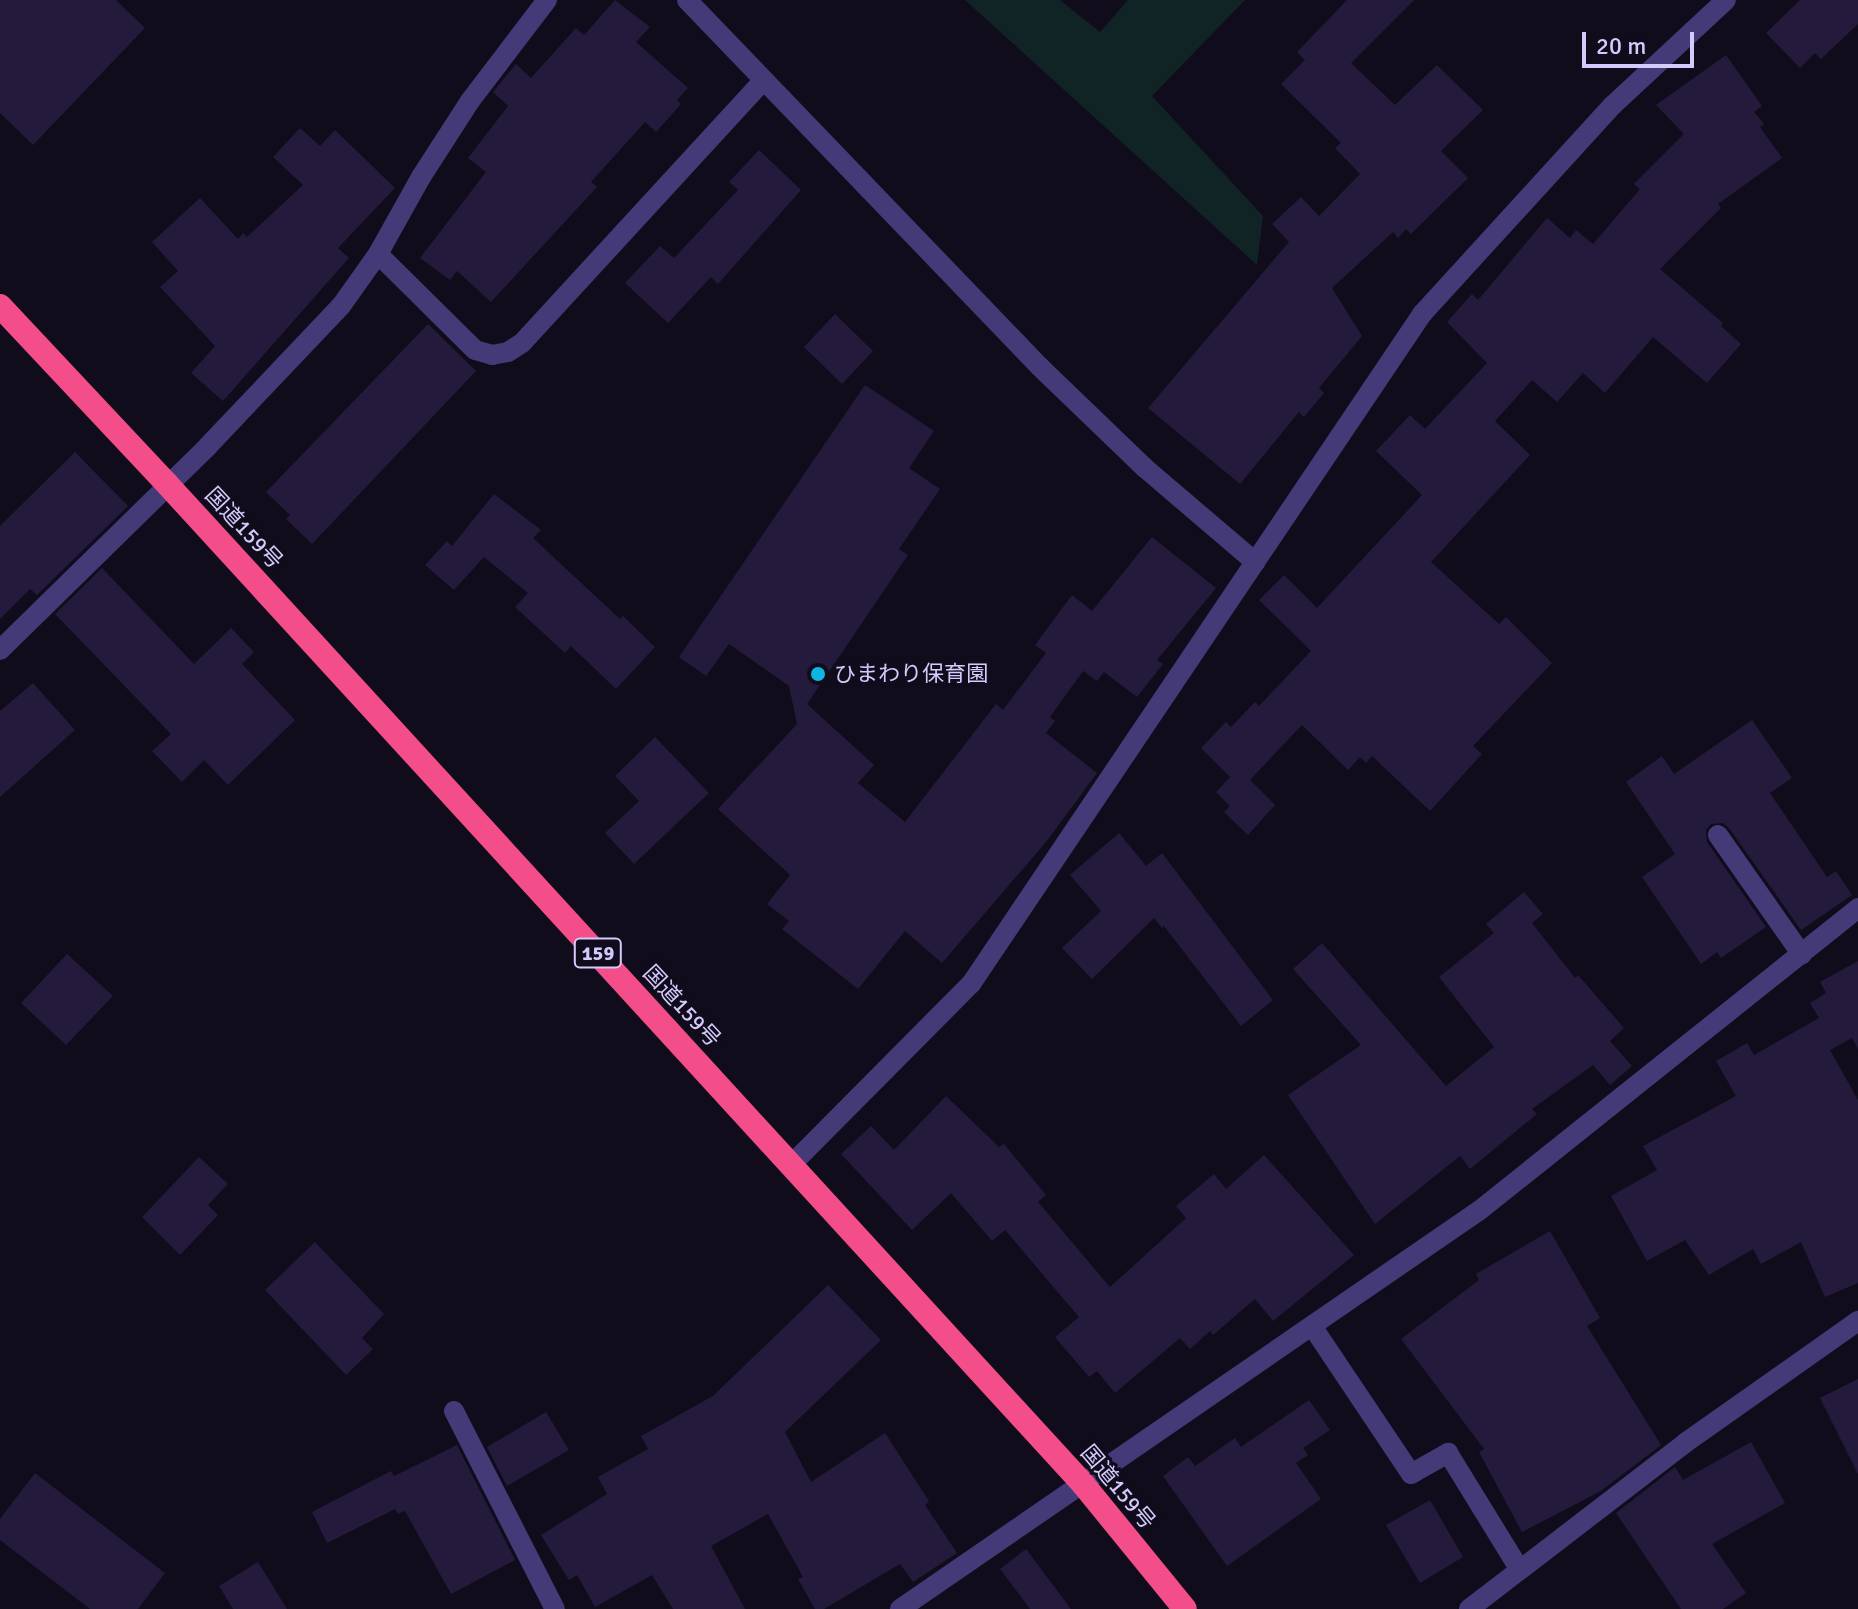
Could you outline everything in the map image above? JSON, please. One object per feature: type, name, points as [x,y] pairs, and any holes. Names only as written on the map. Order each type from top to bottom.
[{"type":"highway","name":"国道159号","points":[[0,306],[792,1164],[1083,1484],[1185,1609]]},
{"type":"street","points":[[0,650],[299,354],[341,306],[378,254],[421,177],[470,101],[547,0]]},
{"type":"street","points":[[687,0],[1040,367],[1145,468],[1255,562]]},
{"type":"street","points":[[792,1164],[971,984],[1422,314],[1613,105],[1726,0]]},
{"type":"street","points":[[378,254],[475,350],[492,355],[508,352],[522,343],[764,80]]},
{"type":"street","points":[[1718,835],[1802,955]]},
{"type":"street","points":[[900,1609],[1480,1210],[1858,908]]},
{"type":"street","points":[[1469,1609],[1685,1443],[1858,1321]]},
{"type":"street","points":[[1312,1326],[1411,1474],[1448,1453],[1520,1570]]},
{"type":"street","points":[[454,1411],[555,1609]]},
{"type":"green space","points":[[965,0],[1060,0],[1100,32],[1128,0],[1245,0],[1152,96],[1263,216],[1257,265]]},
{"type":"building","points":[[0,0],[116,0],[145,28],[33,145],[0,113]]},
{"type":"building","points":[[615,0],[650,27],[636,42],[688,88],[677,100],[681,104],[656,132],[645,122],[591,182],[597,187],[491,302],[457,271],[450,280],[420,258],[486,172],[468,158],[508,106],[493,92],[516,64],[531,78],[576,28],[584,35]]},
{"type":"building","points":[[1347,0],[1414,0],[1351,63],[1395,105],[1437,65],[1483,110],[1441,151],[1468,178],[1411,234],[1406,229],[1398,238],[1393,232],[1332,288],[1362,336],[1319,388],[1324,393],[1304,417],[1299,412],[1240,484],[1148,408],[1289,242],[1272,224],[1301,197],[1319,216],[1360,174],[1335,148],[1341,143],[1281,84],[1305,60],[1297,52]]},
{"type":"building","points":[[1800,0],[1858,0],[1858,24],[1821,59],[1815,53],[1800,68],[1766,33]]},
{"type":"building","points":[[1726,55],[1762,106],[1754,112],[1764,124],[1760,127],[1782,158],[1718,204],[1721,208],[1660,269],[1723,323],[1721,326],[1741,344],[1707,383],[1653,337],[1605,393],[1583,373],[1557,402],[1532,380],[1495,421],[1530,455],[1431,562],[1499,624],[1506,617],[1552,663],[1473,746],[1482,754],[1430,811],[1372,756],[1366,763],[1360,757],[1348,770],[1302,725],[1250,780],[1275,805],[1248,835],[1224,812],[1230,806],[1216,792],[1230,777],[1201,748],[1226,722],[1231,727],[1255,702],[1259,706],[1311,651],[1259,600],[1284,575],[1317,608],[1422,495],[1376,451],[1410,415],[1425,429],[1487,363],[1447,322],[1472,294],[1478,300],[1547,218],[1570,238],[1576,230],[1593,244],[1640,189],[1634,184],[1684,134],[1656,105]]},
{"type":"building","points":[[300,128],[320,146],[335,130],[395,188],[338,248],[349,258],[223,401],[191,373],[215,346],[160,287],[178,271],[152,242],[200,198],[238,239],[243,233],[247,237],[303,185],[273,157]]},
{"type":"building","points":[[759,150],[801,190],[718,284],[711,277],[668,323],[625,283],[660,246],[674,258],[738,190],[729,182]]},
{"type":"building","points":[[835,314],[873,351],[842,384],[804,347]]},
{"type":"building","points":[[428,324],[476,371],[312,544],[286,519],[290,515],[266,492]]},
{"type":"building","points":[[865,385],[934,431],[909,468],[940,489],[899,549],[908,555],[807,704],[874,765],[858,783],[905,822],[996,704],[1003,710],[1046,653],[1035,645],[1072,595],[1092,611],[1152,537],[1216,588],[1157,660],[1163,664],[1137,697],[1104,672],[1097,681],[1083,671],[1050,717],[1055,721],[1046,733],[1097,773],[1046,842],[942,963],[905,931],[858,989],[782,929],[789,921],[767,904],[790,875],[718,809],[797,724],[789,686],[729,644],[706,676],[679,657]]},
{"type":"building","points":[[75,452],[128,506],[37,595],[30,589],[0,619],[0,526]]},
{"type":"building","points":[[494,494],[541,530],[533,538],[620,619],[623,616],[655,647],[616,689],[571,646],[565,653],[515,607],[528,593],[484,557],[454,590],[425,565],[447,541],[452,546]]},
{"type":"building","points":[[102,568],[194,664],[231,628],[254,652],[242,664],[295,720],[228,785],[204,760],[182,782],[152,751],[171,734],[55,614]]},
{"type":"building","points":[[33,683],[75,730],[0,797],[0,711]]},
{"type":"building","points":[[1752,720],[1792,778],[1770,793],[1827,877],[1836,871],[1852,895],[1801,930],[1729,828],[1723,823],[1711,824],[1706,830],[1707,842],[1766,927],[1721,958],[1717,952],[1701,964],[1642,877],[1675,854],[1626,782],[1662,756],[1674,774]]},
{"type":"building","points":[[655,737],[709,793],[634,864],[605,833],[639,801],[615,776]]},
{"type":"building","points":[[1119,833],[1146,866],[1162,853],[1273,1000],[1241,1026],[1164,926],[1162,928],[1154,918],[1092,979],[1062,948],[1101,911],[1070,875]]},
{"type":"building","points":[[1524,892],[1543,914],[1532,923],[1575,978],[1578,975],[1624,1028],[1610,1041],[1632,1066],[1610,1085],[1593,1065],[1532,1109],[1537,1114],[1470,1169],[1460,1156],[1375,1224],[1288,1095],[1361,1045],[1293,969],[1322,943],[1446,1086],[1494,1047],[1439,977],[1494,933],[1486,924]]},
{"type":"building","points":[[67,954],[113,996],[66,1045],[21,1003]]},
{"type":"building","points":[[1858,961],[1858,1049],[1852,1038],[1830,1050],[1858,1100],[1858,1283],[1825,1297],[1801,1242],[1761,1264],[1753,1249],[1709,1275],[1685,1240],[1647,1261],[1611,1196],[1657,1170],[1643,1146],[1736,1096],[1716,1061],[1747,1043],[1754,1055],[1819,1018],[1810,1003],[1826,993],[1820,982]]},
{"type":"building","points":[[946,1096],[999,1147],[1004,1144],[1046,1195],[1038,1202],[1110,1287],[1186,1218],[1176,1206],[1214,1174],[1226,1189],[1264,1155],[1354,1255],[1273,1321],[1255,1299],[1213,1335],[1210,1331],[1190,1349],[1180,1338],[1115,1393],[1097,1371],[1089,1377],[1055,1337],[1079,1317],[1005,1230],[992,1241],[951,1193],[912,1230],[841,1154],[871,1126],[894,1150]]},
{"type":"building","points":[[199,1157],[228,1184],[208,1205],[218,1215],[180,1255],[142,1217]]},
{"type":"building","points":[[1550,1231],[1600,1318],[1587,1326],[1661,1445],[1601,1491],[1522,1532],[1479,1452],[1484,1449],[1401,1339],[1479,1280],[1476,1274]]},
{"type":"building","points":[[315,1242],[384,1314],[362,1338],[373,1349],[346,1375],[265,1290]]},
{"type":"building","points":[[828,1285],[881,1340],[785,1432],[811,1482],[885,1433],[929,1501],[925,1505],[957,1553],[913,1582],[900,1564],[824,1609],[815,1609],[798,1579],[803,1577],[768,1514],[711,1546],[745,1609],[673,1609],[652,1575],[595,1607],[577,1575],[569,1580],[541,1535],[607,1494],[598,1477],[648,1449],[641,1436],[713,1396]]},
{"type":"building","points":[[1858,1379],[1858,1474],[1820,1398]]},
{"type":"building","points":[[1309,1400],[1330,1430],[1303,1448],[1308,1455],[1296,1463],[1321,1499],[1227,1566],[1163,1476],[1188,1457],[1195,1466],[1235,1438],[1241,1447]]},
{"type":"building","points":[[546,1412],[569,1450],[507,1486],[487,1447]]},
{"type":"building","points":[[1751,1442],[1785,1503],[1712,1544],[1746,1593],[1723,1609],[1681,1609],[1616,1513],[1675,1467],[1683,1480]]},
{"type":"building","points":[[457,1445],[515,1560],[451,1594],[405,1511],[398,1514],[395,1509],[327,1543],[312,1512],[391,1471],[394,1476]]},
{"type":"building","points":[[35,1473],[165,1573],[138,1609],[90,1609],[0,1540],[0,1519]]},
{"type":"building","points":[[1430,1500],[1463,1557],[1420,1583],[1386,1525]]},
{"type":"building","points":[[1026,1549],[1071,1609],[1030,1609],[1000,1569]]},
{"type":"building","points":[[258,1562],[287,1609],[233,1609],[219,1586]]},
{"type":"place","name":"ひまわり保育園","points":[[818,674]]}]
